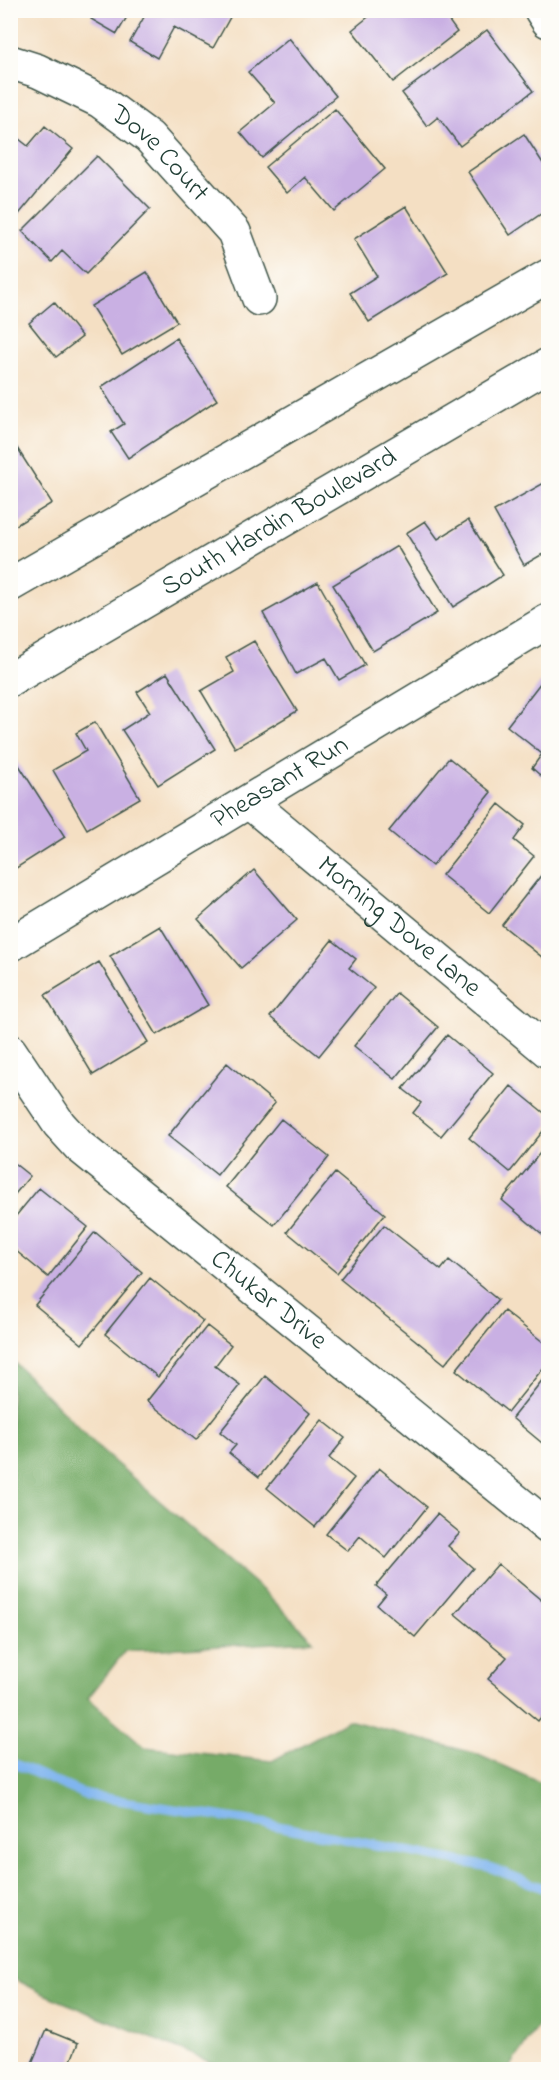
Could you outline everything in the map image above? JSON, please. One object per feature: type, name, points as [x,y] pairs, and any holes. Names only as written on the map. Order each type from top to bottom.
[{"type":"street","points":[[541,10],[549,21]]},
{"type":"street","name":"Dove Court","points":[[10,62],[38,70],[100,101],[149,137],[234,232],[259,299]]},
{"type":"street","points":[[10,585],[549,276]]},
{"type":"street","name":"South Hardin Boulevard","points":[[10,680],[549,365]]},
{"type":"street","name":"Pheasant Run","points":[[10,945],[549,621]]},
{"type":"street","name":"Morning Dove Lane","points":[[249,802],[549,1051]]},
{"type":"street","name":"Chukar Drive","points":[[10,1051],[58,1124],[79,1146],[549,1527]]},
{"type":"green space","points":[[11,1359],[103,1452],[267,1594],[313,1641],[125,1651],[88,1698],[145,1747],[272,1761],[348,1720],[474,1753],[548,1786],[548,2010],[509,2069],[227,2069],[46,1995],[11,1977]]},
{"type":"building","points":[[96,10],[131,10],[117,34],[91,19]]},
{"type":"building","points":[[148,10],[234,10],[213,48],[174,27],[157,58],[130,42]]},
{"type":"building","points":[[377,10],[441,10],[457,32],[393,82],[352,30]]},
{"type":"building","points":[[487,30],[533,91],[460,146],[438,117],[427,126],[402,93]]},
{"type":"building","points":[[289,38],[336,96],[262,158],[240,132],[275,103],[248,72]]},
{"type":"building","points":[[335,109],[385,169],[334,211],[305,177],[287,193],[265,167]]},
{"type":"building","points":[[45,126],[73,149],[10,225],[10,132],[28,146]]},
{"type":"building","points":[[524,134],[548,171],[548,209],[510,235],[468,172]]},
{"type":"building","points":[[97,156],[150,209],[86,274],[62,251],[52,262],[22,231]]},
{"type":"building","points":[[406,206],[448,273],[369,322],[350,293],[377,276],[354,239]]},
{"type":"building","points":[[147,272],[177,322],[122,355],[91,306]]},
{"type":"building","points":[[54,302],[82,337],[56,357],[29,323]]},
{"type":"building","points":[[176,338],[217,400],[128,458],[111,432],[124,424],[101,387]]},
{"type":"building","points":[[10,437],[52,503],[10,529]]},
{"type":"building","points":[[544,483],[548,492],[548,551],[524,565],[494,511]]},
{"type":"building","points":[[468,520],[503,575],[453,607],[406,533],[425,521],[438,539]]},
{"type":"building","points":[[397,546],[437,613],[373,651],[333,585]]},
{"type":"building","points":[[318,582],[365,665],[339,680],[326,658],[296,674],[263,613]]},
{"type":"building","points":[[254,641],[297,711],[235,748],[201,691],[234,672],[226,657]]},
{"type":"building","points":[[167,673],[215,749],[158,785],[122,730],[150,712],[137,692]]},
{"type":"building","points":[[548,673],[548,782],[532,768],[542,754],[507,726]]},
{"type":"building","points":[[95,722],[140,798],[87,829],[53,770],[86,751],[76,733]]},
{"type":"building","points":[[449,758],[491,792],[432,866],[389,831]]},
{"type":"building","points":[[15,759],[65,837],[10,872],[10,762]]},
{"type":"building","points":[[499,804],[525,825],[514,840],[534,856],[489,913],[442,875]]},
{"type":"building","points":[[547,868],[548,959],[547,961],[502,925]]},
{"type":"building","points":[[254,870],[297,920],[241,968],[198,919]]},
{"type":"building","points":[[160,926],[208,1005],[157,1035],[110,956]]},
{"type":"building","points":[[332,940],[356,959],[349,968],[374,988],[319,1056],[270,1017]]},
{"type":"building","points":[[99,962],[148,1042],[93,1075],[45,995]]},
{"type":"building","points":[[397,993],[438,1027],[395,1079],[354,1046]]},
{"type":"building","points":[[447,1035],[493,1073],[441,1136],[413,1113],[421,1103],[403,1089]]},
{"type":"building","points":[[227,1063],[275,1103],[217,1175],[168,1136]]},
{"type":"building","points":[[511,1086],[548,1116],[548,1125],[510,1172],[469,1138]]},
{"type":"building","points":[[281,1119],[329,1157],[274,1225],[226,1187]]},
{"type":"building","points":[[548,1143],[548,1239],[502,1200]]},
{"type":"building","points":[[10,1160],[30,1176],[10,1200]]},
{"type":"building","points":[[335,1173],[385,1214],[337,1273],[287,1232]]},
{"type":"building","points":[[39,1188],[88,1227],[48,1277],[10,1246],[10,1223]]},
{"type":"building","points":[[384,1225],[441,1270],[449,1260],[498,1300],[445,1364],[340,1279]]},
{"type":"building","points":[[95,1232],[142,1272],[82,1344],[35,1305]]},
{"type":"building","points":[[150,1278],[203,1321],[158,1377],[105,1334]]},
{"type":"building","points":[[504,1311],[548,1346],[548,1362],[508,1412],[456,1370]]},
{"type":"building","points":[[207,1326],[231,1345],[215,1366],[240,1385],[196,1440],[147,1401]]},
{"type":"building","points":[[548,1373],[548,1448],[512,1418]]},
{"type":"building","points":[[265,1376],[310,1413],[259,1477],[229,1453],[236,1445],[220,1432]]},
{"type":"building","points":[[322,1420],[345,1438],[329,1458],[354,1478],[315,1527],[267,1488]]},
{"type":"building","points":[[379,1468],[427,1507],[386,1558],[360,1536],[348,1551],[326,1534]]},
{"type":"building","points":[[437,1514],[460,1533],[448,1546],[473,1568],[415,1637],[377,1605],[386,1594],[376,1586]]},
{"type":"building","points":[[498,1564],[547,1605],[545,1607],[548,1611],[548,1708],[538,1721],[488,1679],[507,1657],[455,1614]]},
{"type":"building","points":[[46,2030],[78,2043],[68,2068],[60,2065],[58,2070],[29,2070]]},
{"type":"waterway","points":[[10,1762],[86,1795],[262,1823],[489,1867],[548,1890]]}]
